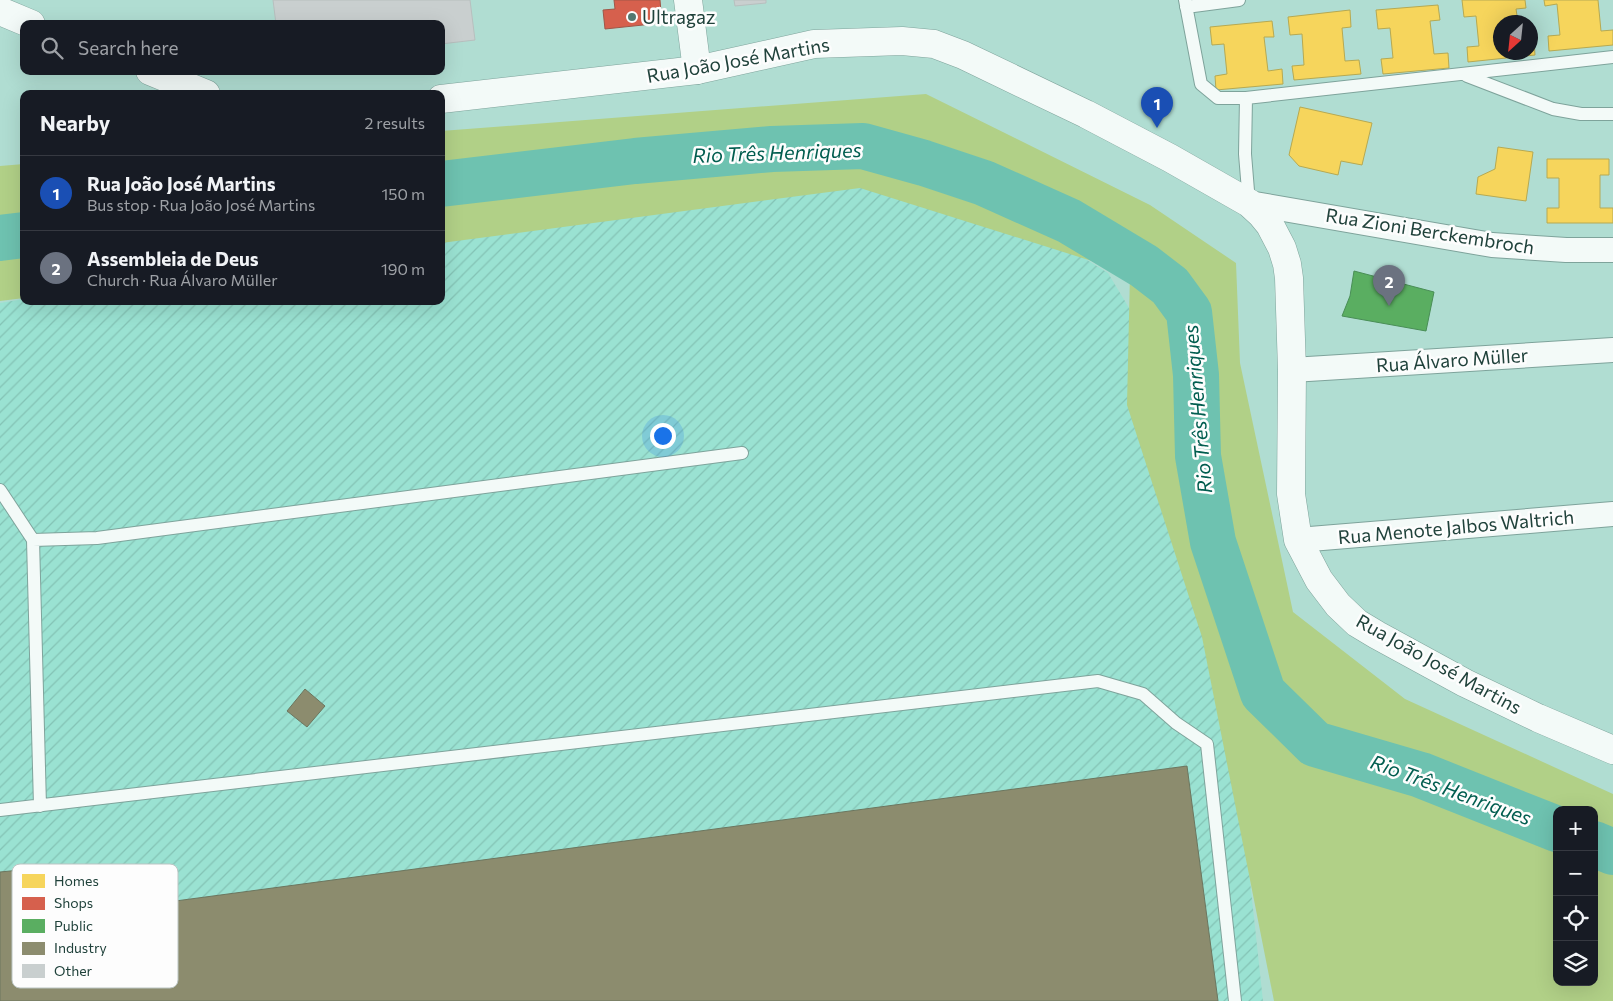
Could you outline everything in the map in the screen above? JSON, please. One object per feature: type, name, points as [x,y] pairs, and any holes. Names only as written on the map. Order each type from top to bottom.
[{"type":"main road","points":[[688,0],[697,70]]},
{"type":"main road","points":[[0,11],[21,20]]},
{"type":"main road","name":"Rua João José Martins","points":[[445,99],[697,70],[814,44],[902,41],[934,44],[963,55],[1086,114],[1170,158],[1249,203],[1270,225],[1282,248],[1289,278],[1292,370],[1291,494],[1298,540],[1319,580],[1338,605],[1357,623],[1465,683],[1538,718],[1613,750]]},
{"type":"main road","points":[[160,75],[196,90]]},
{"type":"street","name":"Rua Zioni Berckembroch","points":[[1249,203],[1492,245],[1566,250],[1613,250]]},
{"type":"street","name":"Rua Álvaro Müller","points":[[1292,370],[1613,350]]},
{"type":"street","name":"Rua Menote Jalbos Waltrich","points":[[1298,540],[1613,514]]},
{"type":"lane","points":[[1239,0],[1186,4],[1201,84],[1218,98],[1246,98],[1613,57]]},
{"type":"lane","points":[[1464,75],[1553,109],[1581,114],[1613,114]]},
{"type":"lane","points":[[1246,98],[1245,154],[1249,203]]},
{"type":"lane","points":[[33,540],[97,538],[742,453]]},
{"type":"lane","points":[[0,490],[33,540],[40,806]]},
{"type":"lane","points":[[0,810],[1098,681],[1143,694],[1176,723],[1207,744],[1234,1001]]},
{"type":"shaded area","points":[[926,94],[1150,205],[1236,263],[1240,363],[1293,612],[1405,699],[1613,794],[1613,1001],[1274,1001],[1202,637],[1127,405],[1130,273],[860,188],[445,242],[445,131]]},
{"type":"shaded area","points":[[20,164],[20,298],[0,301],[0,166]]},
{"type":"shaded area","points":[[840,171],[1071,250],[1108,273],[1167,371],[1224,640],[1263,1001],[0,1001],[0,303],[20,300],[20,305],[445,305],[445,229]]},
{"type":"building: Homes","points":[[1462,0],[1525,0],[1526,8],[1516,9],[1517,15],[1493,15],[1493,59],[1468,62],[1467,47],[1479,46],[1476,16],[1464,17]]},
{"type":"building: Homes","points":[[1544,0],[1598,0],[1601,31],[1613,30],[1613,45],[1549,51],[1548,36],[1560,35],[1557,4],[1545,6]]},
{"type":"building: Homes","points":[[1438,5],[1440,20],[1430,21],[1434,54],[1448,53],[1449,68],[1383,74],[1381,59],[1393,58],[1390,28],[1378,29],[1376,10]]},
{"type":"building: Homes","points":[[1350,10],[1351,27],[1342,28],[1345,61],[1359,60],[1361,74],[1294,80],[1292,66],[1304,65],[1302,34],[1290,35],[1288,17]]},
{"type":"building: Homes","points":[[1272,21],[1274,37],[1264,37],[1268,71],[1282,69],[1283,84],[1216,90],[1215,76],[1227,74],[1224,44],[1212,45],[1210,27]]},
{"type":"building: Homes","points":[[1300,107],[1372,123],[1362,165],[1341,161],[1338,175],[1299,166],[1289,155]]},
{"type":"building: Homes","points":[[1498,147],[1533,152],[1526,201],[1476,194],[1478,177],[1495,169]]},
{"type":"building: Homes","points":[[1547,159],[1609,159],[1609,175],[1600,175],[1600,208],[1613,208],[1613,223],[1547,223],[1547,208],[1559,208],[1559,178],[1547,178]]},
{"type":"building: Shops","name":"Ultragaz","points":[[614,0],[660,0],[662,23],[605,29],[603,10],[615,9]]},
{"type":"building: Public","points":[[1354,271],[1434,292],[1426,331],[1342,316],[1350,296]]},
{"type":"building: Industry","points":[[305,689],[325,706],[307,727],[287,711]]},
{"type":"building: Industry","points":[[1187,766],[1218,1001],[0,1001],[0,872],[12,871],[12,988],[178,988],[178,901]]},
{"type":"building: Other","points":[[273,0],[470,0],[475,40],[445,44],[445,20],[276,20]]},
{"type":"building: Other","points":[[734,0],[766,0],[766,3],[735,6]]},
{"type":"waterway","name":"Rio Três Henriques","points":[[445,184],[635,161],[772,149],[863,146],[924,163],[984,183],[1069,221],[1144,266],[1170,286],[1189,312],[1196,375],[1198,456],[1213,542],[1263,693],[1315,744],[1421,775],[1553,827]]},
{"type":"waterway","name":"Rio Três Henriques","points":[[0,238],[20,236]]},
{"type":"waterway","name":"Rio Três Henriques","points":[[1598,846],[1613,852]]},
{"type":"place","name":"Ultragaz","points":[[632,17]]},
{"type":"place","name":"Rua João José Martins","points":[[1157,128]]},
{"type":"place","name":"Assembleia de Deus","points":[[1389,306]]}]
